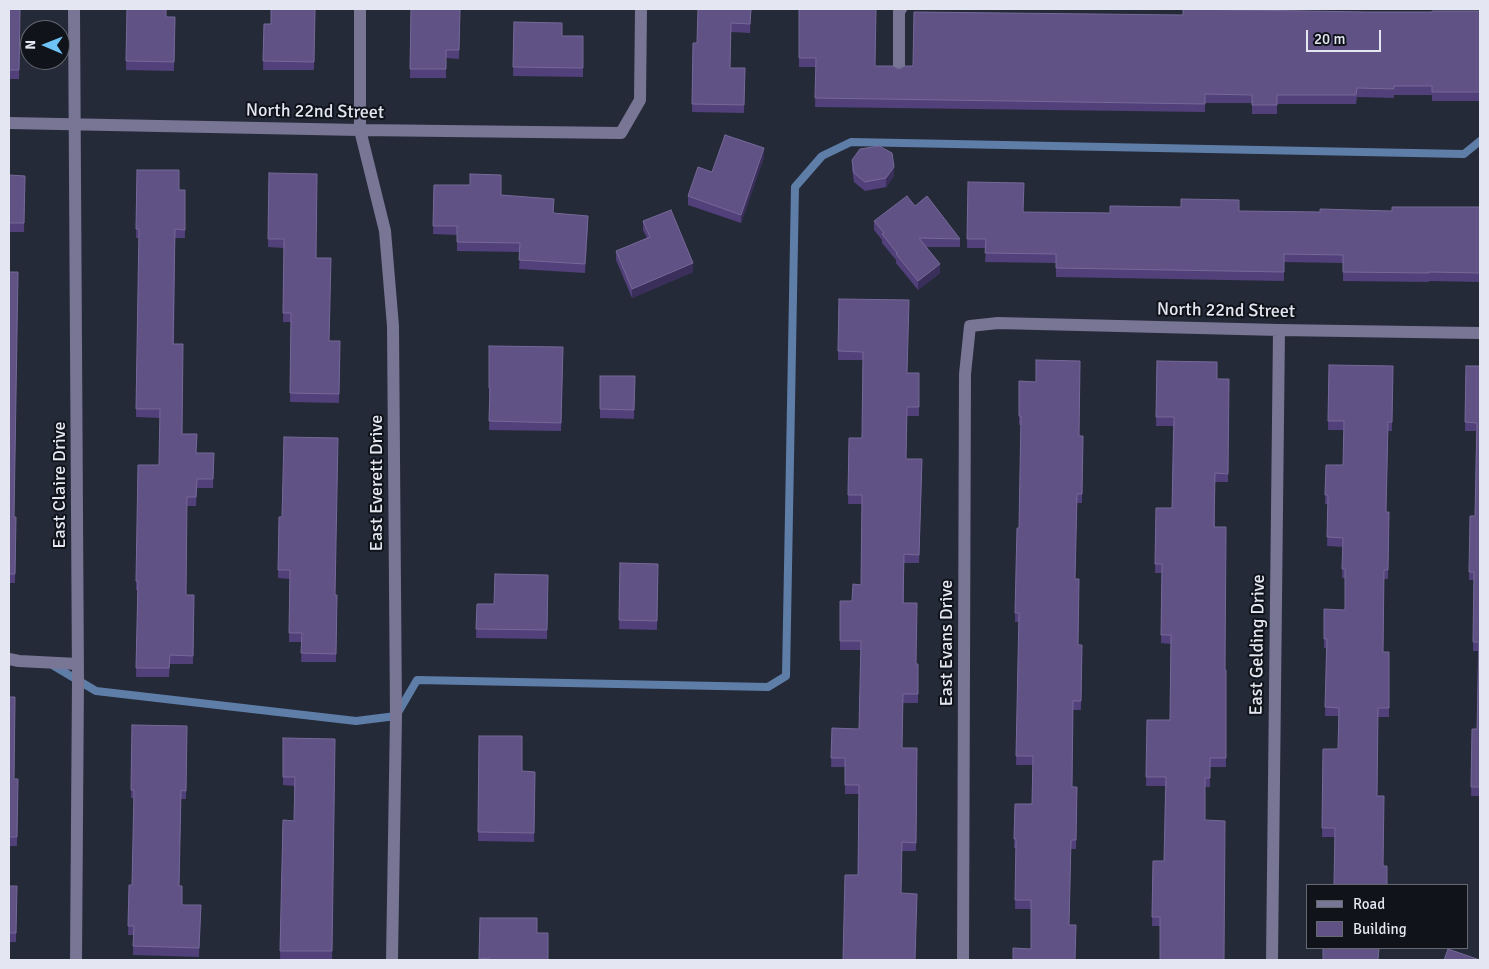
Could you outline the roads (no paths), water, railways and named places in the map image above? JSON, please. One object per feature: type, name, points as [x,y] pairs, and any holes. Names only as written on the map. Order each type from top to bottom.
[{"type":"street","name":"East Claire Drive","points":[[74,9],[78,664],[76,960]]},
{"type":"street","name":"East Everett Drive","points":[[360,9],[360,130],[385,232],[393,326],[396,716],[392,960]]},
{"type":"street","name":"North 22nd Street","points":[[9,123],[621,133],[640,100],[641,9]]},
{"type":"street","points":[[899,70],[899,11],[901,9]]},
{"type":"street","name":"North 22nd Street","points":[[970,326],[998,323],[1480,333]]},
{"type":"street","name":"East Evans Drive","points":[[963,960],[965,384],[970,326]]},
{"type":"street","name":"East Gelding Drive","points":[[1272,960],[1280,330]]},
{"type":"street","points":[[9,659],[78,664]]},
{"type":"waterway","points":[[54,666],[96,691],[356,721],[396,716],[417,680],[768,687],[786,676],[795,187],[822,156],[851,142],[1464,154],[1480,141]]}]
